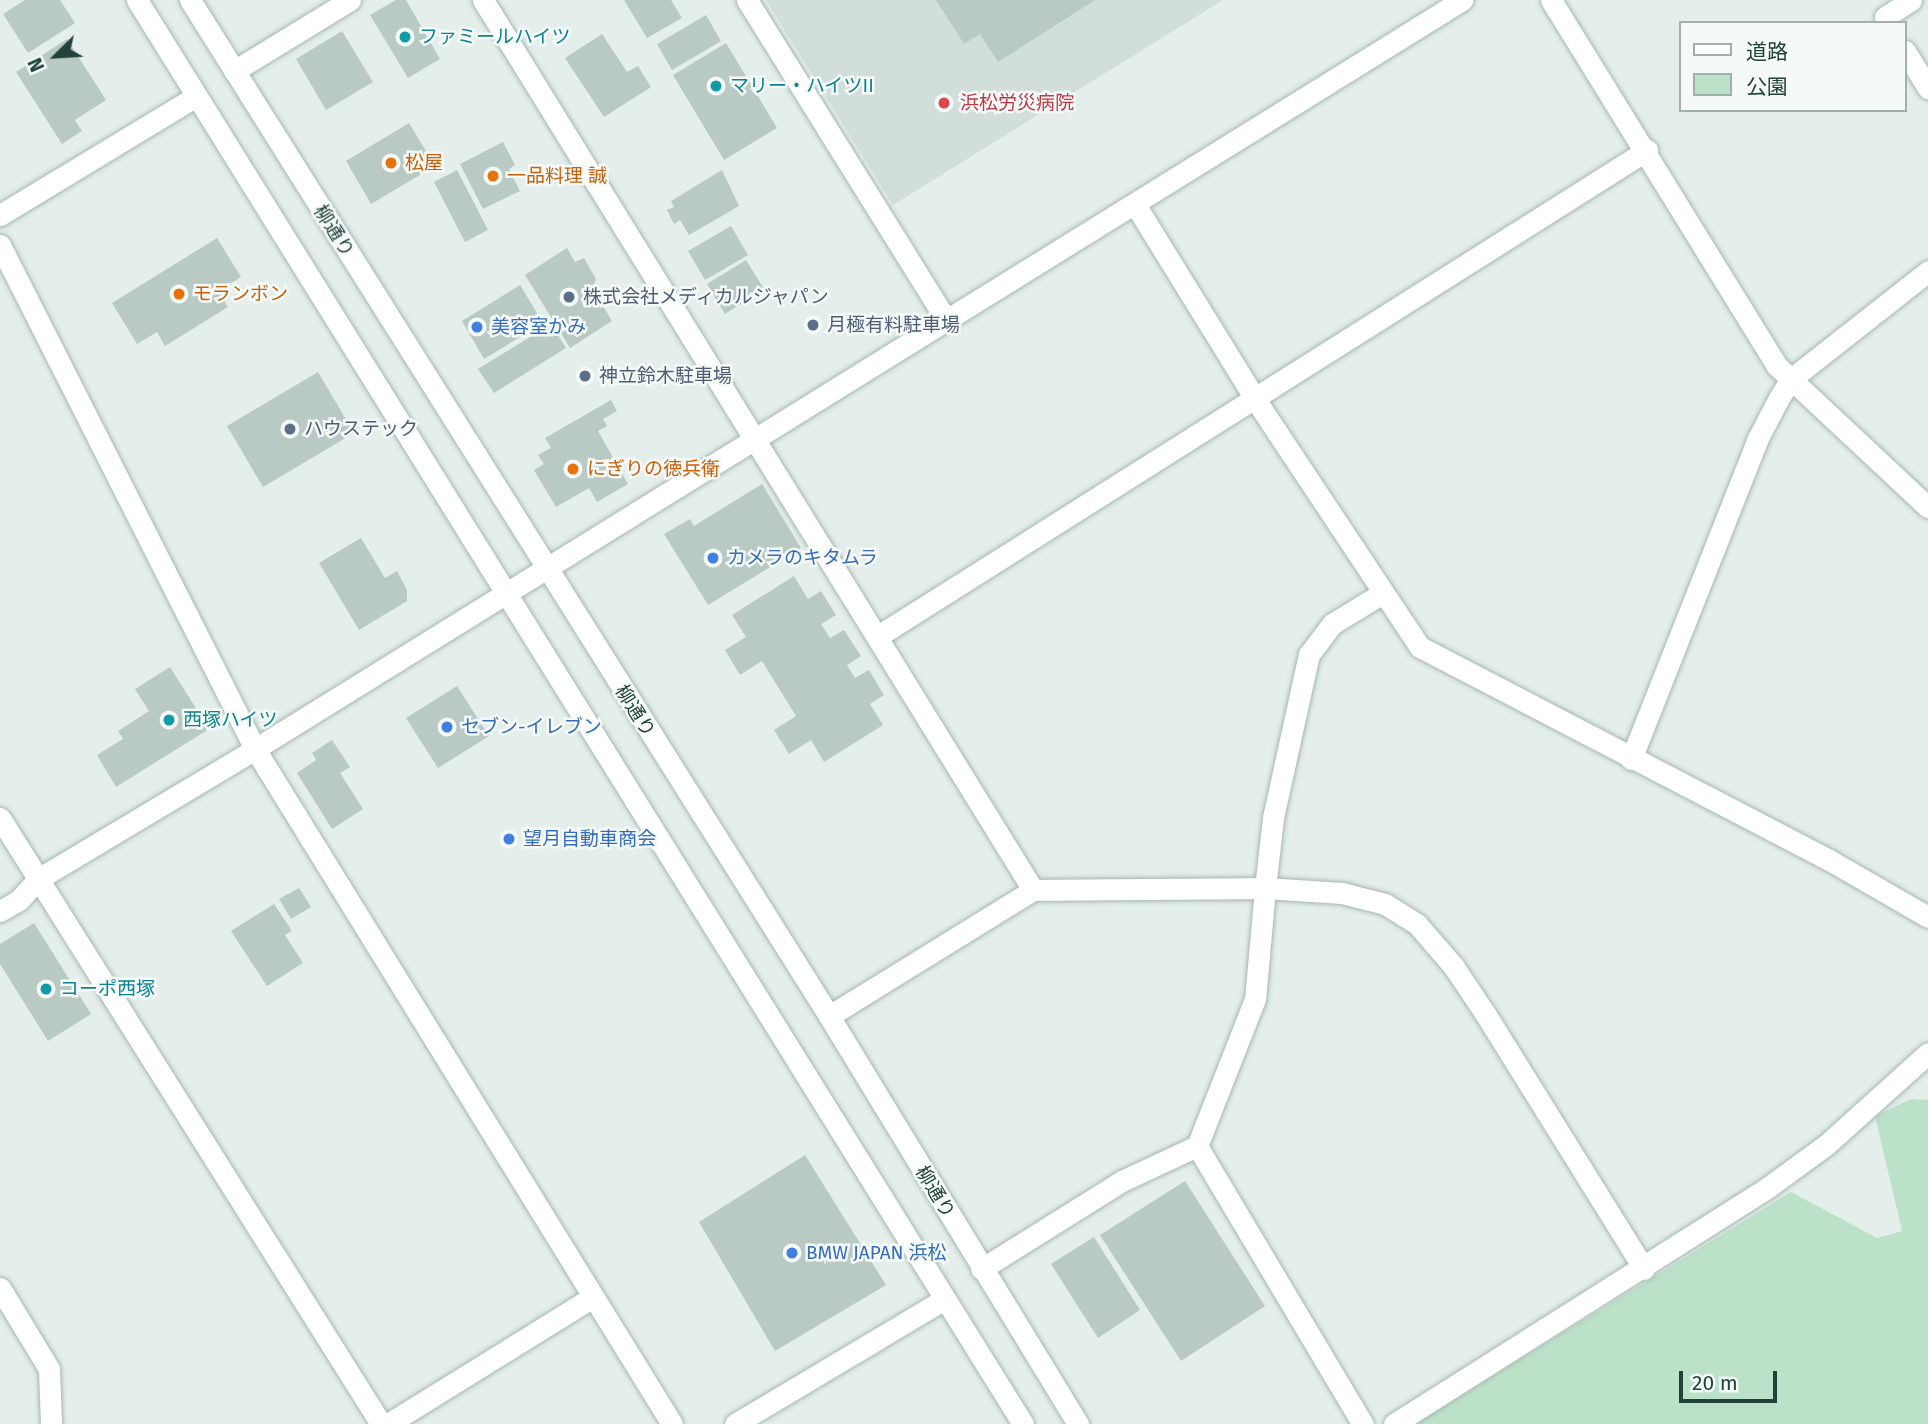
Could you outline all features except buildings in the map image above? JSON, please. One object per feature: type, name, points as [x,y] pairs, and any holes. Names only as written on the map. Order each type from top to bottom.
[{"type":"street","points":[[137,0],[1023,1424]]},
{"type":"street","name":"柳通り","points":[[190,0],[545,569],[829,1016],[1078,1424]]},
{"type":"street","points":[[234,71],[350,0]]},
{"type":"street","points":[[484,0],[1033,890]]},
{"type":"street","points":[[747,0],[946,320]]},
{"type":"street","points":[[0,911],[19,900],[38,879],[256,749],[946,320],[1136,206],[1462,0]]},
{"type":"street","points":[[1551,0],[1647,150],[1776,365],[1928,507]]},
{"type":"street","points":[[1882,13],[1911,0]]},
{"type":"street","points":[[1907,54],[1928,89]]},
{"type":"street","points":[[0,215],[195,97]]},
{"type":"street","points":[[878,636],[1647,150]]},
{"type":"street","points":[[1136,206],[1255,399],[1381,594],[1428,654],[1928,917]]},
{"type":"street","points":[[0,244],[256,749],[672,1424]]},
{"type":"street","points":[[1631,759],[1757,440],[1791,379],[1928,271]]},
{"type":"street","points":[[981,1269],[1122,1181],[1197,1146],[1255,999],[1271,830],[1309,654],[1332,624],[1381,594]]},
{"type":"street","points":[[0,818],[381,1424]]},
{"type":"street","points":[[829,1016],[1033,890],[1265,888],[1342,893],[1385,904],[1417,924],[1454,967],[1644,1269]]},
{"type":"street","points":[[1394,1424],[1644,1269],[1826,1145],[1928,1053]]},
{"type":"street","points":[[1197,1146],[1363,1424]]},
{"type":"street","points":[[0,1288],[50,1369],[51,1424]]},
{"type":"street","points":[[388,1424],[593,1297]]},
{"type":"street","points":[[735,1424],[945,1299]]},
{"type":"shaded area","name":"浜松労災病院","points":[[766,0],[1223,0],[893,205]]},
{"type":"green space","points":[[1911,1099],[1928,1100],[1928,1424],[1415,1424],[1791,1192],[1877,1238],[1902,1231],[1875,1116]]},
{"type":"place","name":"ファミールハイツ","points":[[405,37]]},
{"type":"place","name":"マリー・ハイツII","points":[[716,86]]},
{"type":"place","name":"浜松労災病院","points":[[944,103]]},
{"type":"place","name":"松屋","points":[[391,163]]},
{"type":"place","name":"一品料理 誠","points":[[493,176]]},
{"type":"place","name":"モランボン","points":[[179,294]]},
{"type":"place","name":"株式会社メディカルジャパン","points":[[569,297]]},
{"type":"place","name":"月極有料駐車場","points":[[813,325]]},
{"type":"place","name":"美容室かみ","points":[[477,327]]},
{"type":"place","name":"神立鈴木駐車場","points":[[585,376]]},
{"type":"place","name":"ハウステック","points":[[290,429]]},
{"type":"place","name":"にぎりの徳兵衛","points":[[573,469]]},
{"type":"place","name":"カメラのキタムラ","points":[[713,558]]},
{"type":"place","name":"西塚ハイツ","points":[[169,720]]},
{"type":"place","name":"セブン-イレブン","points":[[447,727]]},
{"type":"place","name":"望月自動車商会","points":[[509,839]]},
{"type":"place","name":"コーポ西塚","points":[[46,989]]},
{"type":"place","name":"BMW JAPAN 浜松","points":[[792,1253]]}]
